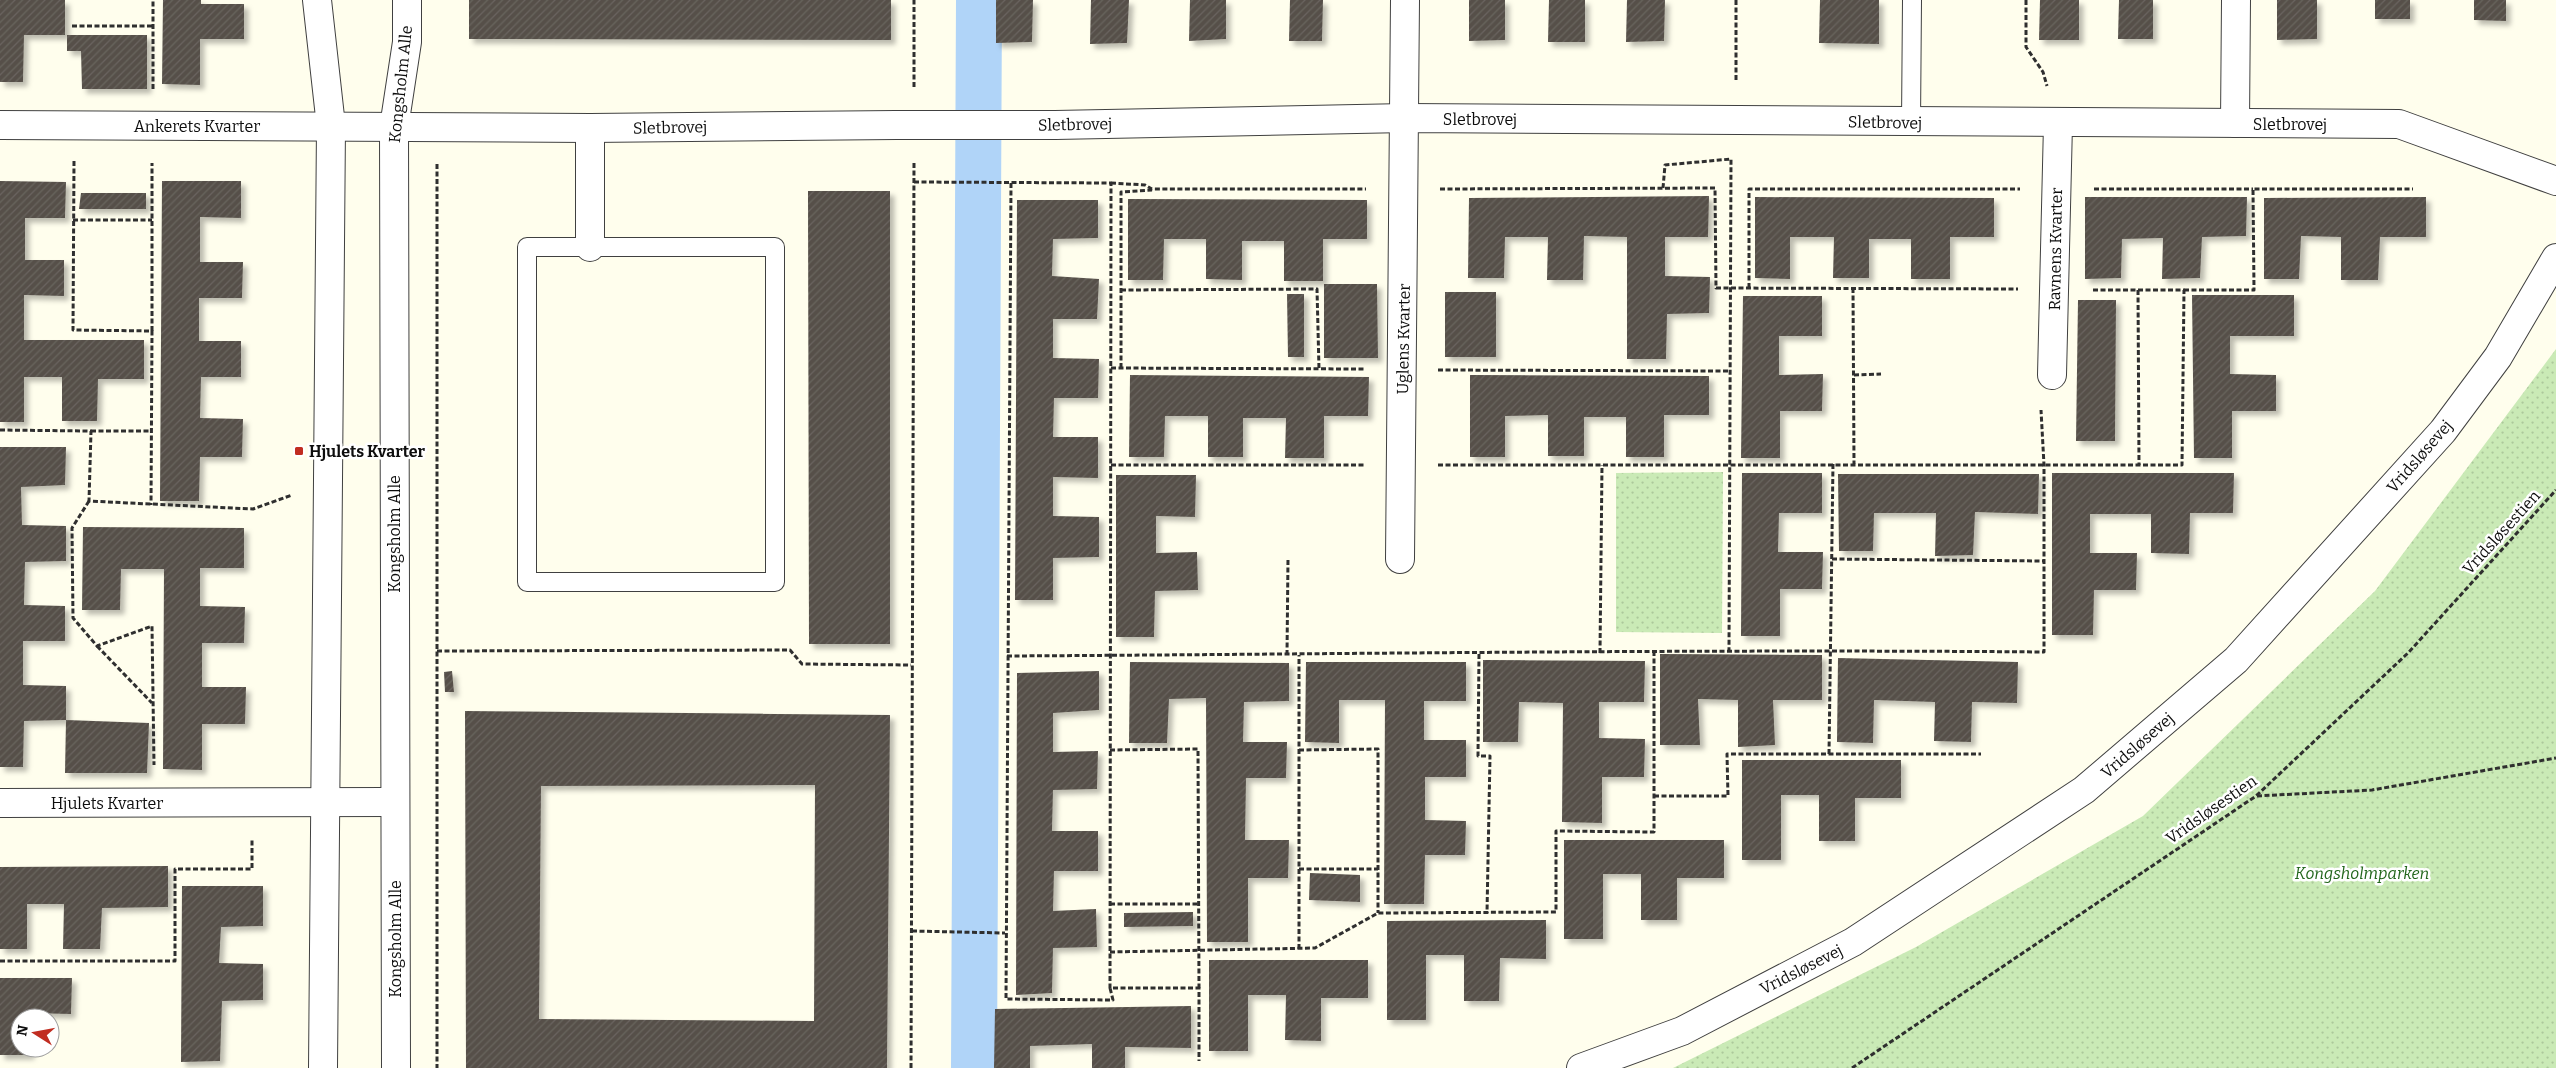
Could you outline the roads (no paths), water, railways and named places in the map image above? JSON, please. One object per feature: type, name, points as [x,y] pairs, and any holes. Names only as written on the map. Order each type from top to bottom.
[{"type":"street","points":[[317,0],[331,126],[323,1068]]},
{"type":"street","name":"Kongsholm Alle","points":[[396,1068],[394,127],[407,42],[407,0]]},
{"type":"street","name":"Uglens Kvarter","points":[[1400,559],[1406,118],[1405,0]]},
{"type":"street","points":[[2236,0],[2236,124]]},
{"type":"street","name":"Sletbrovej","points":[[394,127],[590,128],[1055,125],[1406,118],[2058,124],[2399,124],[2556,181]]},
{"type":"street","name":"Ravnens Kvarter","points":[[2052,375],[2058,124]]},
{"type":"street","name":"Ankerets Kvarter","points":[[0,125],[394,127]]},
{"type":"street","points":[[590,128],[590,247]]},
{"type":"street","name":"Vridsløsevej","points":[[1581,1068],[1682,1031],[1853,942],[2084,790],[2236,660],[2443,431],[2498,357],[2556,258]]},
{"type":"street","name":"Hjulets Kvarter","points":[[0,803],[394,802]]},
{"type":"lane","points":[[1911,123],[1912,0]]},
{"type":"lane","points":[[527,247],[590,247],[776,247],[775,582],[527,582],[527,247]]},
{"type":"waterway","points":[[974,1068],[979,0]]},
{"type":"place","name":"Hjulets Kvarter","points":[[299,451]]},
{"type":"park label","name":"Kongsholmparken","points":[[2362,873]]}]
